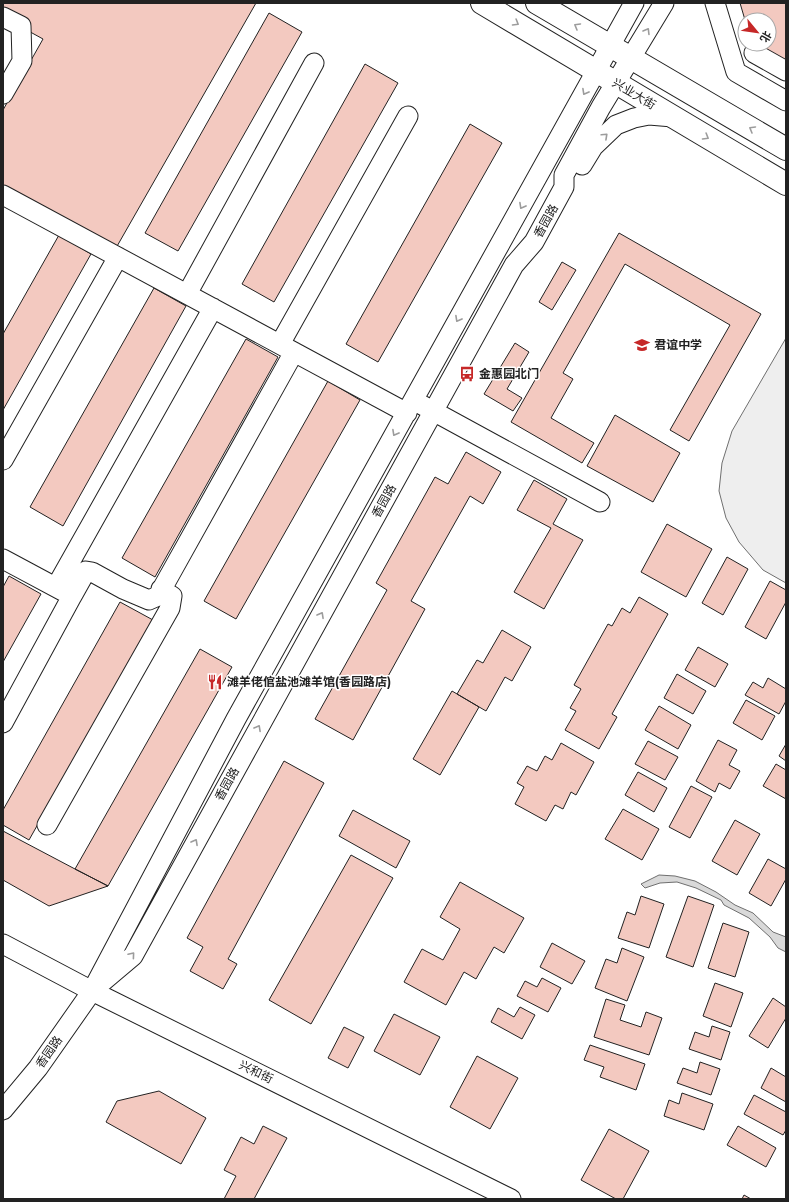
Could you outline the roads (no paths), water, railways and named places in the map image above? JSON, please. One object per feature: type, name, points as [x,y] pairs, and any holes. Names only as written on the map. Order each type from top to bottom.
[{"type":"main road","name":"兴业大街","points":[[482,3],[786,184]]},
{"type":"main road","points":[[537,3],[786,149]]},
{"type":"street","name":"香园路","points":[[3,1110],[38,1068],[92,991],[236,719],[634,3]]},
{"type":"street","name":"香园路","points":[[92,991],[133,956],[514,265],[534,242],[564,188],[564,175],[615,83],[664,3]]},
{"type":"street","points":[[714,3],[736,72],[786,101]]},
{"type":"street","points":[[3,17],[21,26],[22,61],[3,94]]},
{"type":"street","points":[[754,54],[786,71]]},
{"type":"street","points":[[187,294],[314,63]]},
{"type":"street","points":[[564,188],[574,179],[593,147],[616,125],[634,118],[649,115],[673,117]]},
{"type":"street","points":[[3,723],[86,571],[92,572],[123,589],[149,600],[158,596],[408,116]]},
{"type":"street","points":[[3,195],[287,348],[410,407],[433,412],[600,502]]},
{"type":"street","points":[[3,460],[118,257]]},
{"type":"street","points":[[56,587],[213,308]]},
{"type":"street","points":[[3,559],[72,596]]},
{"type":"street","points":[[47,825],[170,608],[172,596],[161,589]]},
{"type":"street","name":"兴和街","points":[[3,944],[92,991],[510,1199]]},
{"type":"place","name":"君谊中学","points":[[642,345]]},
{"type":"place","name":"金惠园北门","points":[[467,374]]},
{"type":"place","name":"滩羊佬倌盐池滩羊馆(香园路店)","points":[[215,682]]}]
